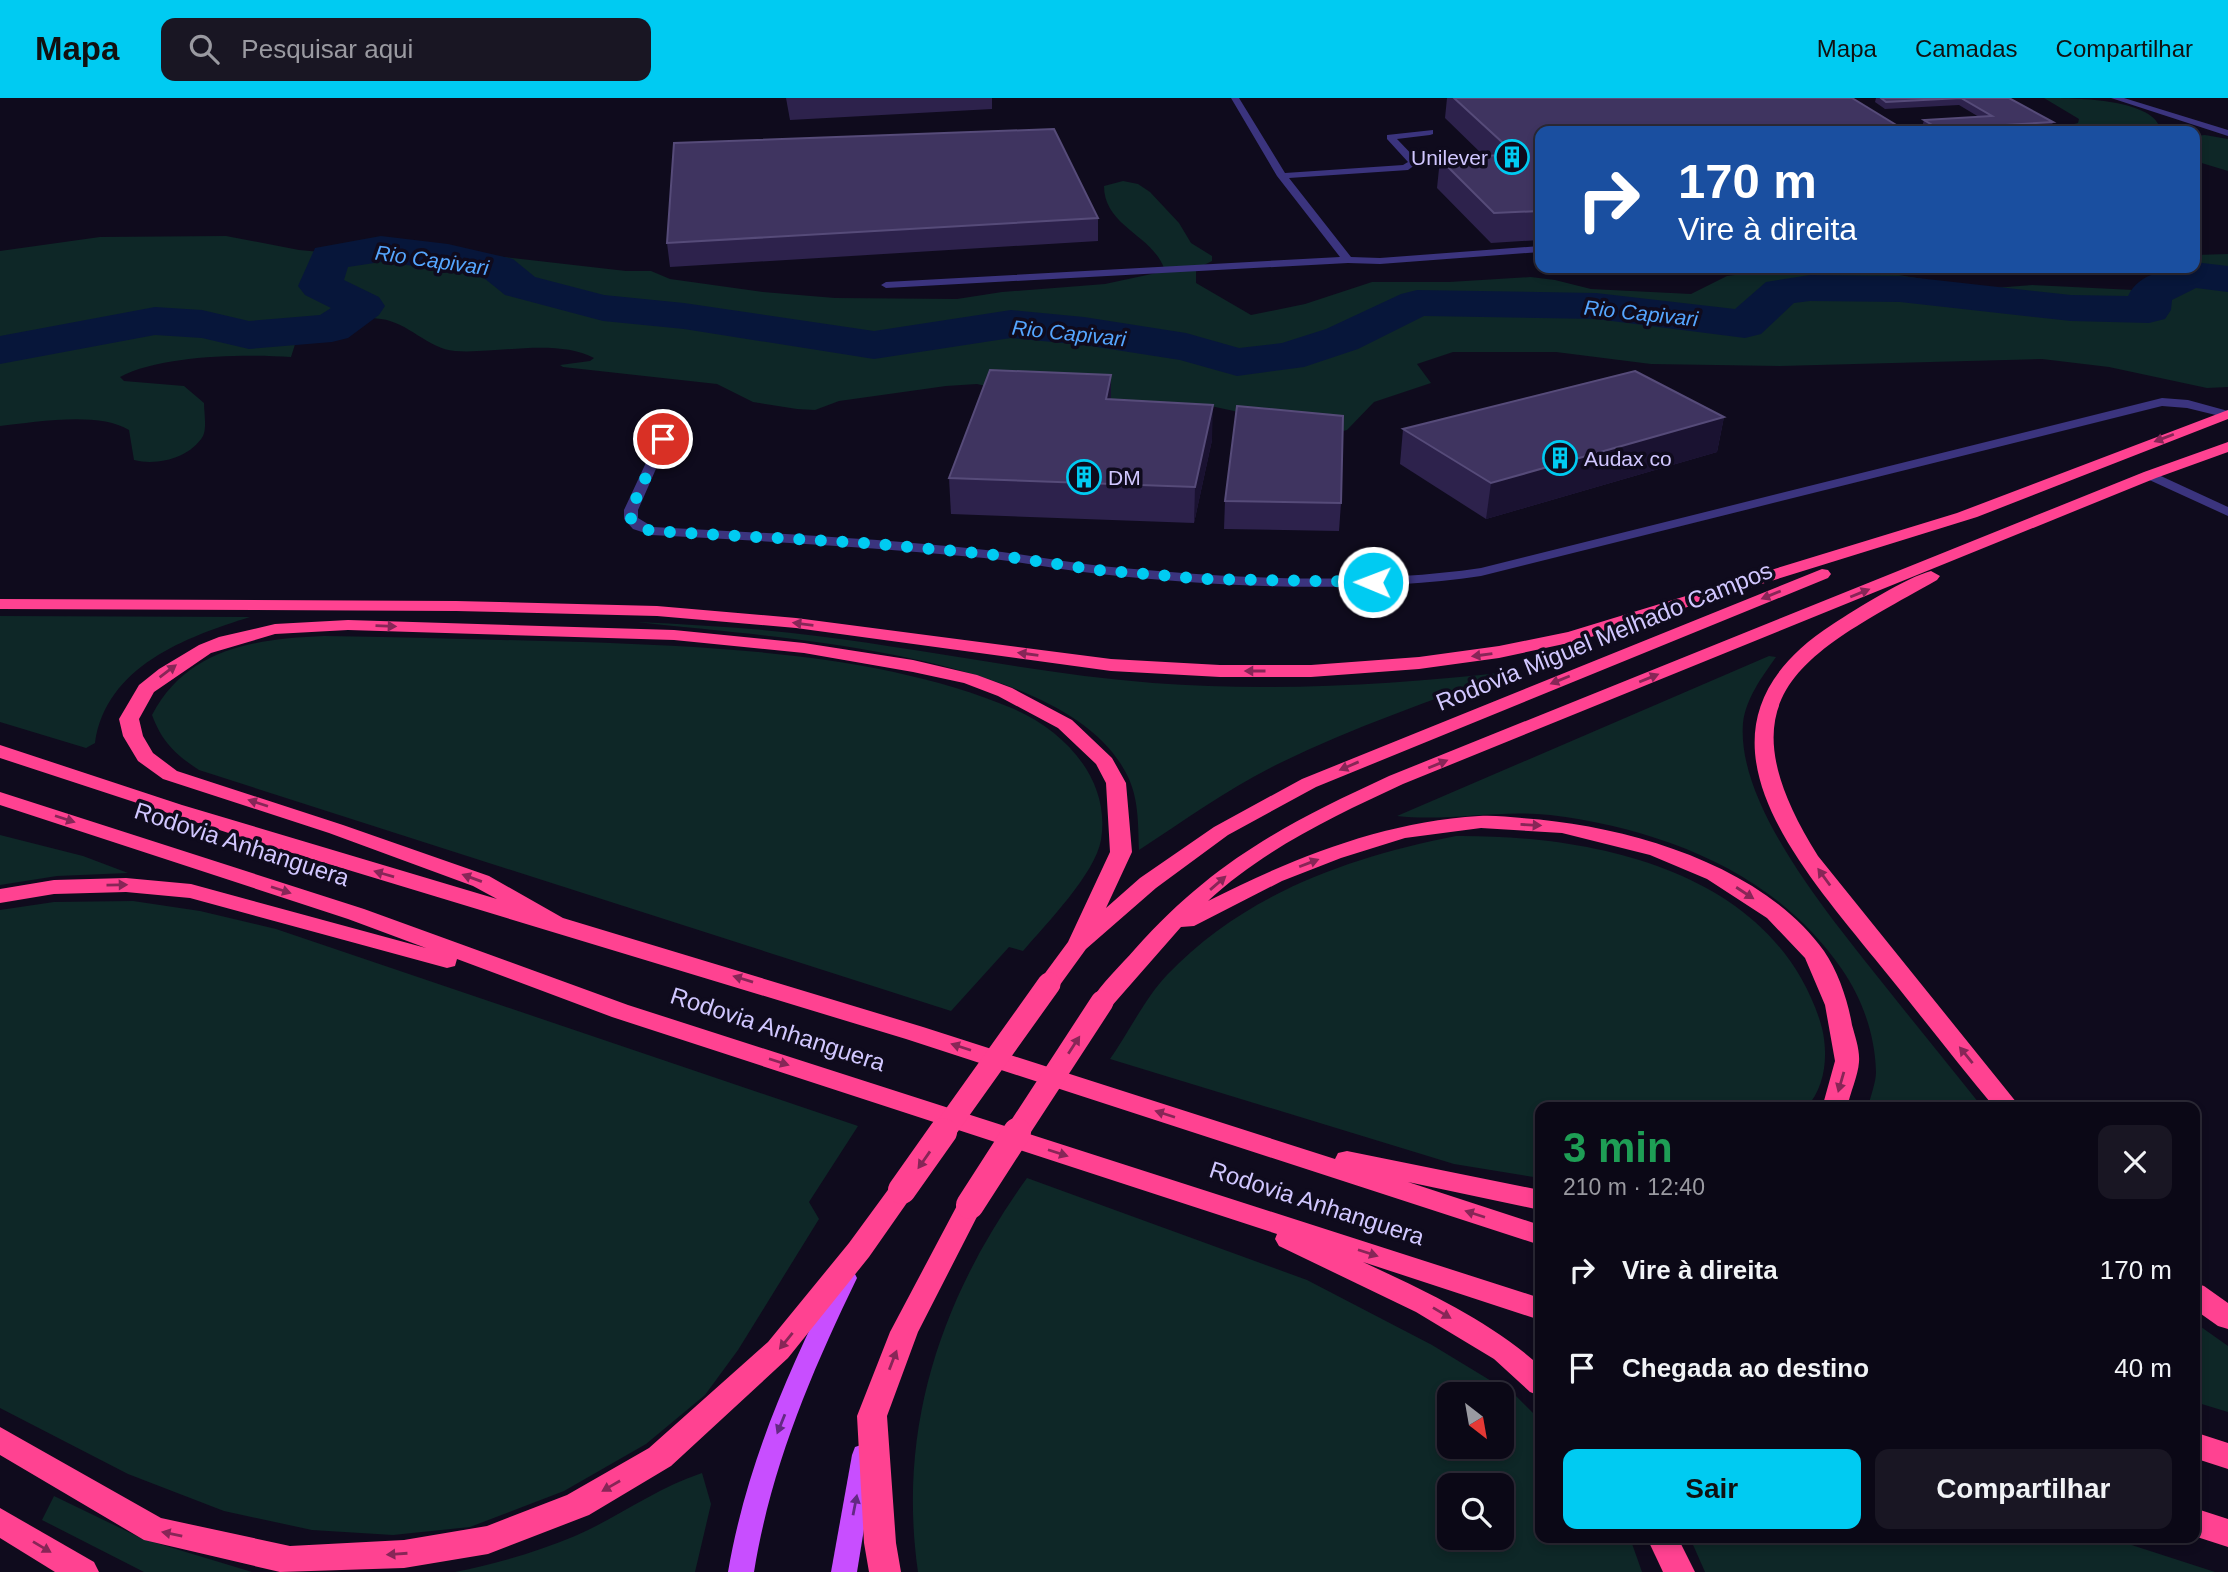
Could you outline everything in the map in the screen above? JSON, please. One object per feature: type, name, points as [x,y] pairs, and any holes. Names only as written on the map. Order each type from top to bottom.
[{"type":"highway","name":"Rodovia Miguel Melhado Campos","points":[[0,1440],[155,1530],[290,1560],[404,1554],[488,1540],[578,1505],[660,1457],[778,1350],[859,1250],[1078,944],[1148,883],[1221,831],[1309,783],[1970,514],[2227,414]]},
{"type":"highway","points":[[885,1572],[870,1424],[904,1332],[970,1205],[1102,1002],[1159,934],[1239,864],[1311,819],[1396,780],[2150,475],[2228,447]]},
{"type":"highway","points":[[0,604],[443,606],[657,611],[796,623],[1111,665],[1220,671],[1311,671],[1456,658],[1572,637],[1970,514]]},
{"type":"highway","points":[[1998,537],[1819,643],[1793,666],[1777,687],[1769,707],[1764,738],[1767,769],[1772,786],[1804,848],[1850,912],[2004,1102]]},
{"type":"highway","points":[[554,922],[481,881],[336,829],[170,775],[145,757],[133,736],[129,719],[136,704],[146,689],[166,673],[205,649],[249,634],[302,626],[348,625],[674,635],[804,648],[913,666],[971,680],[1005,692],[1065,724],[1097,753],[1116,783],[1121,852],[1078,944]]},
{"type":"highway","name":"Rodovia Anhanguera","points":[[0,751],[175,811],[330,859],[554,922],[811,1000],[1535,1233]]},
{"type":"highway","name":"Rodovia Anhanguera","points":[[0,798],[356,914],[620,1011],[1535,1307]]},
{"type":"highway","points":[[1159,934],[1274,876],[1333,853],[1403,832],[1480,822],[1562,827],[1657,850],[1715,874],[1775,913],[1815,955],[1837,1005],[1847,1061],[1836,1102]]},
{"type":"highway","points":[[0,895],[54,887],[126,885],[191,891],[620,1011]]},
{"type":"highway","points":[[1202,1126],[1400,1172],[1535,1199]]},
{"type":"highway","points":[[1204,1200],[1426,1304],[1504,1351],[1535,1379]]},
{"type":"highway","points":[[2200,1298],[2228,1318]]},
{"type":"highway","points":[[2200,1447],[2228,1456]]},
{"type":"highway","points":[[0,1522],[83,1572]]},
{"type":"highway","points":[[2200,1524],[2228,1533]]},
{"type":"highway","points":[[1664,1543],[1679,1572]]},
{"type":"main road","points":[[741,1572],[765,1463],[808,1356],[859,1250]]},
{"type":"main road","points":[[844,1572],[870,1424]]},
{"type":"street","points":[[1235,98],[1282,176],[1348,260]]},
{"type":"street","points":[[2116,98],[2137,100],[2228,124]]},
{"type":"street","points":[[2137,100],[2228,133]]},
{"type":"street","points":[[1282,176],[1405,168],[1414,162],[1390,137],[1430,132]]},
{"type":"street","points":[[886,285],[1348,260],[1380,261],[1535,249]]},
{"type":"street","points":[[663,439],[631,510],[631,519],[638,526],[651,531],[865,543],[988,554],[1098,570],[1205,579],[1373,582],[1433,579],[1481,572],[2150,404],[2173,402],[2227,414]]},
{"type":"street","points":[[2150,475],[2228,512]]},
{"type":"green space","points":[[2044,98],[2126,105],[2154,118],[2159,126],[2066,126],[2078,123],[2079,119]]},
{"type":"green space","points":[[2200,136],[2228,139],[2228,171],[2200,163]]},
{"type":"green space","points":[[1123,181],[1138,184],[1150,192],[1179,223],[1191,243],[1212,256],[1212,261],[1196,269],[1196,283],[1251,315],[1305,304],[1372,282],[1449,282],[1531,277],[1591,289],[1691,294],[1727,276],[1750,273],[1887,273],[1982,289],[2032,285],[2134,290],[2157,286],[2179,276],[2179,273],[2200,273],[2200,255],[2228,254],[2228,387],[2207,388],[2109,367],[2042,359],[1780,366],[1651,364],[1556,352],[1453,352],[1417,364],[1431,383],[1374,402],[1347,430],[1325,436],[1281,432],[1234,411],[1206,405],[1073,406],[977,384],[839,401],[815,410],[797,409],[753,402],[717,384],[563,367],[560,365],[590,361],[594,358],[562,349],[445,349],[391,321],[359,318],[328,324],[298,335],[291,357],[227,356],[180,360],[157,364],[120,377],[124,381],[184,386],[204,403],[203,436],[182,455],[163,461],[134,460],[129,430],[116,424],[66,419],[0,426],[0,251],[100,237],[226,236],[299,250],[342,254],[419,250],[461,252],[626,271],[651,271],[670,279],[763,292],[835,298],[957,299],[1002,292],[1105,284],[1161,272],[1164,268],[1150,247],[1112,211],[1106,200],[1104,186]]},
{"type":"green space","points":[[0,616],[250,617],[176,645],[132,675],[115,694],[102,716],[95,743],[86,748],[0,722]]},
{"type":"green space","points":[[637,622],[795,633],[1069,674],[1198,686],[1331,686],[1508,672],[1364,726],[1261,772],[1139,850],[1136,801],[1126,773],[1092,732],[1041,700],[977,675],[905,657],[830,644]]},
{"type":"green space","points":[[324,636],[690,647],[802,657],[912,676],[1014,709],[1051,730],[1067,744],[1091,778],[1099,797],[1101,840],[1090,868],[1080,883],[1023,951],[1009,947],[951,1011],[199,770],[183,759],[160,733],[152,715],[167,692],[184,675],[204,661],[248,645]]},
{"type":"green space","points":[[1769,656],[1776,657],[1751,696],[1743,723],[1745,757],[1756,792],[1794,865],[1819,900],[1978,1102],[1870,1102],[1876,1076],[1873,1044],[1861,1004],[1841,968],[1814,934],[1783,906],[1749,881],[1713,861],[1674,844],[1633,831],[1550,815],[1512,813],[1435,818],[1397,816]]},
{"type":"green space","points":[[0,835],[83,856],[128,873],[57,876],[0,885]]},
{"type":"green space","points":[[1456,836],[1509,837],[1564,843],[1618,854],[1670,871],[1719,895],[1761,927],[1795,968],[1819,1018],[1825,1065],[1813,1099],[1811,1102],[1535,1102],[1535,1177],[1454,1164],[1110,1059],[1159,984],[1197,947],[1230,922],[1300,883],[1377,855]]},
{"type":"green space","points":[[133,901],[200,911],[276,929],[858,1126],[809,1202],[819,1219],[738,1350],[705,1395],[646,1444],[564,1491],[470,1527],[393,1535],[312,1530],[224,1511],[128,1474],[0,1408],[0,910],[54,902]]},
{"type":"green space","points":[[1027,1178],[1307,1280],[1432,1345],[1493,1382],[1437,1382],[1437,1460],[1514,1460],[1514,1395],[1535,1415],[1535,1543],[1632,1543],[1642,1572],[918,1572],[913,1518],[914,1465],[921,1414],[933,1364],[971,1269]]},
{"type":"green space","points":[[2200,1326],[2228,1346],[2228,1412],[2200,1404]]},
{"type":"green space","points":[[702,1473],[711,1504],[695,1572],[455,1572],[516,1557],[561,1542],[669,1486]]},
{"type":"green space","points":[[54,1496],[143,1539],[252,1572],[144,1572],[42,1520]]},
{"type":"green space","points":[[1692,1543],[2125,1543],[2215,1572],[1705,1572]]},
{"type":"building","name":"Unilever","points":[[1454,98],[1852,98],[1898,126],[1535,126],[1535,211],[1494,213],[1440,159],[1515,154]]},
{"type":"building","points":[[1881,98],[1961,98],[1886,102]]},
{"type":"building","points":[[1961,98],[2009,98],[2053,122],[1934,126],[1924,120],[1992,116]]},
{"type":"building","points":[[1054,129],[1098,218],[667,243],[674,143]]},
{"type":"building","name":"DM","points":[[990,370],[1111,375],[1106,399],[1213,405],[1195,487],[949,478]]},
{"type":"building","points":[[1635,371],[1724,417],[1491,483],[1403,429]]},
{"type":"building","points":[[1237,406],[1343,416],[1341,503],[1225,501]]},
{"type":"waterway","name":"Rio Capivari","points":[[0,350],[155,321],[202,324],[249,335],[332,328],[363,306],[320,286],[330,257],[381,249],[448,257],[498,268],[520,286],[603,308],[684,316],[874,345],[1011,324],[1084,331],[1186,347],[1237,362],[1287,357],[1342,339],[1417,303],[1596,306],[1745,324],[1781,291],[1810,288],[1900,289],[2071,308],[2149,310],[2150,294],[2190,274],[2228,279]]},
{"type":"place","name":"Unilever","points":[[1512,157]]},
{"type":"place","name":"Audax co","points":[[1560,458]]},
{"type":"place","name":"DM","points":[[1084,477]]},
{"type":"route","points":[[663,439],[631,510],[631,519],[638,526],[651,531],[865,543],[988,554],[1098,570],[1205,579],[1373,582]]}]
